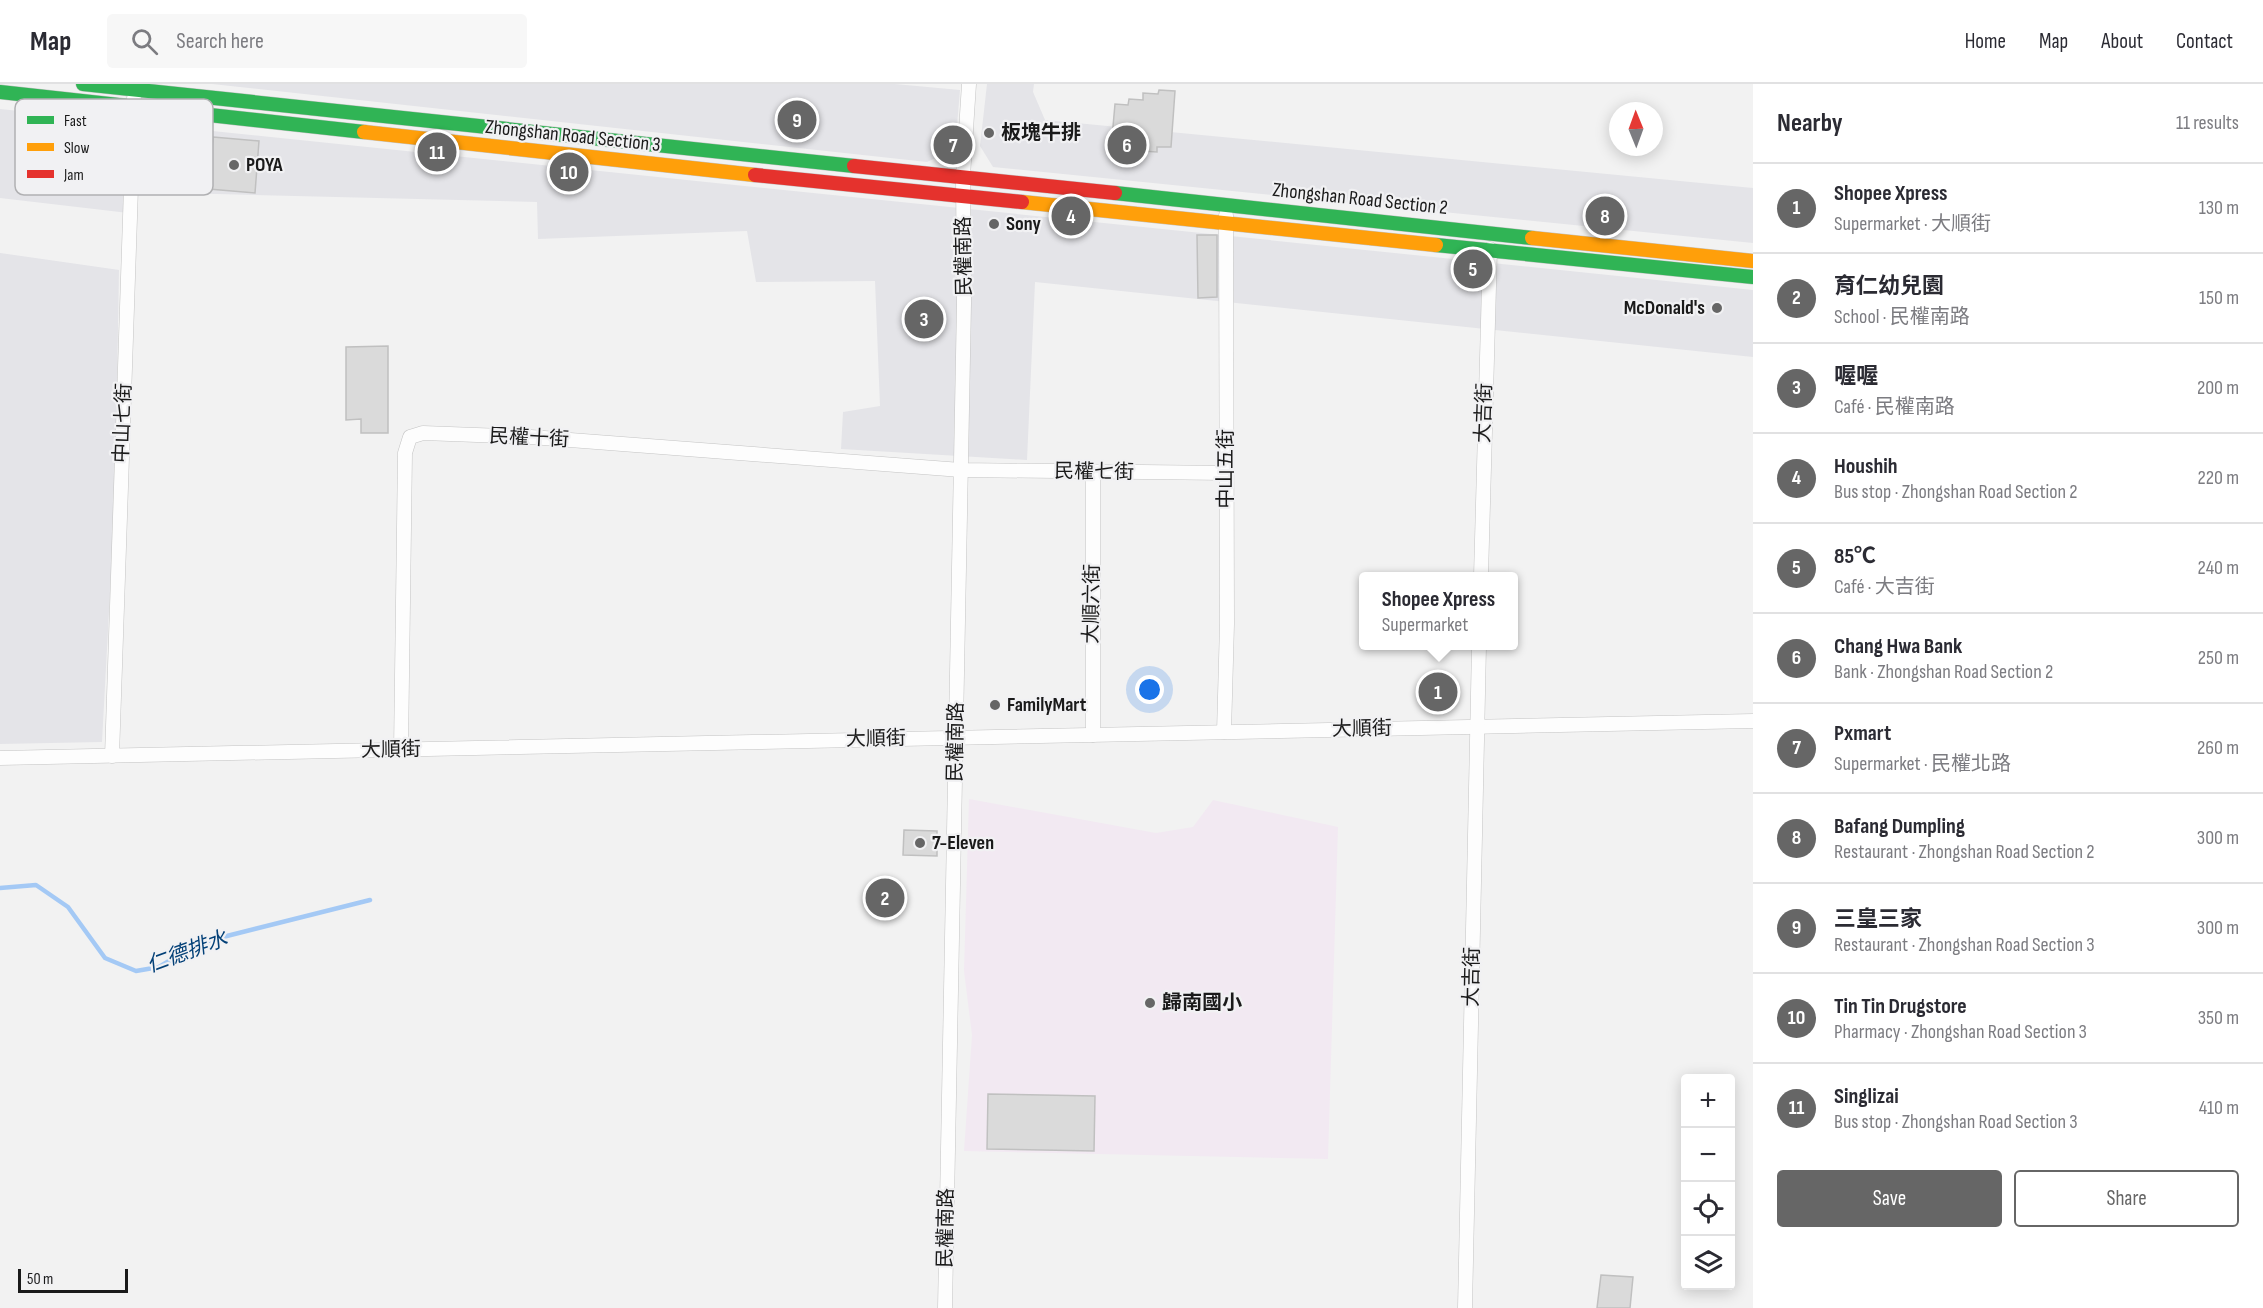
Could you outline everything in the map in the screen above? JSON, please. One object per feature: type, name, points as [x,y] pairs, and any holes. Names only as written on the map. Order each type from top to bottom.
[{"type":"main road","name":"Zhongshan Road Section 3","points":[[83,84],[963,176]]},
{"type":"main road","name":"Zhongshan Road Section 3","points":[[0,93],[50,99]]},
{"type":"main road","name":"Zhongshan Road Section 3","points":[[213,117],[962,195]]},
{"type":"main road","name":"Zhongshan Road Section 2","points":[[963,176],[1753,261]]},
{"type":"main road","name":"Zhongshan Road Section 2","points":[[962,195],[1753,277]]},
{"type":"street","name":"民權南路","points":[[945,1308],[964,303],[962,195],[969,84]]},
{"type":"street","name":"中山七街","points":[[134,90],[134,99]]},
{"type":"street","name":"中山七街","points":[[112,756],[131,195]]},
{"type":"street","name":"中山五街","points":[[1224,732],[1227,624],[1226,205]]},
{"type":"street","name":"大吉街","points":[[1480,572],[1490,249]]},
{"type":"street","name":"民權十街","points":[[401,750],[405,453],[410,437],[423,433],[531,437],[961,470]]},
{"type":"street","name":"民權七街","points":[[961,470],[1226,473]]},
{"type":"street","name":"大順六街","points":[[1093,472],[1093,735]]},
{"type":"street","name":"大吉街","points":[[1465,1308],[1479,650]]},
{"type":"street","name":"大順街","points":[[0,758],[1753,721]]},
{"type":"shaded area","points":[[212,84],[895,84],[960,90],[955,149],[927,162]]},
{"type":"shaded area","points":[[987,84],[1034,84],[1033,92],[1045,120],[1753,188],[1753,243],[993,167],[980,146]]},
{"type":"shaded area","points":[[0,109],[15,111],[15,195],[137,195],[137,214],[0,198]]},
{"type":"shaded area","points":[[213,131],[1753,290],[1753,357],[1035,282],[1027,460],[841,449],[843,412],[880,406],[875,281],[756,282],[747,231],[538,239],[537,202],[213,194]]},
{"type":"shaded area","points":[[0,253],[119,270],[115,499],[102,742],[0,744]]},
{"type":"shaded area","name":"歸南國小","points":[[969,799],[1156,833],[1193,827],[1213,800],[1338,827],[1328,1159],[964,1151],[972,1035],[964,971]]},
{"type":"building","points":[[1159,90],[1175,91],[1171,147],[1157,147],[1157,152],[1111,149],[1115,104],[1128,105],[1129,99],[1143,100],[1143,93],[1158,94]]},
{"type":"building","name":"POYA","points":[[213,137],[259,141],[255,193],[213,189]]},
{"type":"building","points":[[1197,235],[1217,235],[1217,297],[1198,298]]},
{"type":"building","points":[[388,346],[388,433],[361,433],[361,419],[346,420],[346,347]]},
{"type":"building","name":"7-Eleven","points":[[904,830],[937,831],[937,856],[903,855]]},
{"type":"building","points":[[988,1094],[1095,1096],[1094,1151],[987,1149]]},
{"type":"building","points":[[1601,1275],[1633,1277],[1630,1308],[1597,1308]]},
{"type":"waterway","name":"仁德排水","points":[[0,888],[36,885],[68,907],[105,958],[136,971],[159,967],[192,947],[211,940],[370,900]]},
{"type":"traffic: fast","points":[[83,84],[854,166]]},
{"type":"traffic: fast","points":[[0,92],[64,99]]},
{"type":"traffic: fast","points":[[213,115],[364,132]]},
{"type":"traffic: fast","points":[[1115,193],[1532,238]]},
{"type":"traffic: fast","points":[[1436,245],[1753,277]]},
{"type":"traffic: slow","points":[[364,132],[755,175]]},
{"type":"traffic: slow","points":[[1022,202],[1436,245]]},
{"type":"traffic: slow","points":[[1532,238],[1753,261]]},
{"type":"traffic: jam","points":[[854,166],[1115,193]]},
{"type":"traffic: jam","points":[[755,175],[1022,202]]},
{"type":"place","name":"三皇三家","points":[[797,120]]},
{"type":"place","name":"板塊牛排","points":[[989,133]]},
{"type":"place","name":"Pxmart","points":[[953,145]]},
{"type":"place","name":"Chang Hwa Bank","points":[[1127,145]]},
{"type":"place","name":"Singlizai","points":[[437,152]]},
{"type":"place","name":"POYA","points":[[234,165]]},
{"type":"place","name":"Tin Tin Drugstore","points":[[569,172]]},
{"type":"place","name":"Houshih","points":[[1071,216]]},
{"type":"place","name":"Bafang Dumpling","points":[[1605,216]]},
{"type":"place","name":"Sony","points":[[994,224]]},
{"type":"place","name":"85℃","points":[[1473,269]]},
{"type":"place","name":"McDonald's","points":[[1717,308]]},
{"type":"place","name":"喔喔","points":[[924,319]]},
{"type":"place","name":"Shopee Xpress","points":[[1438,692]]},
{"type":"place","name":"FamilyMart","points":[[995,705]]},
{"type":"place","name":"7-Eleven","points":[[920,843]]},
{"type":"place","name":"育仁幼兒園","points":[[885,898]]},
{"type":"place","name":"歸南國小","points":[[1150,1003]]}]
